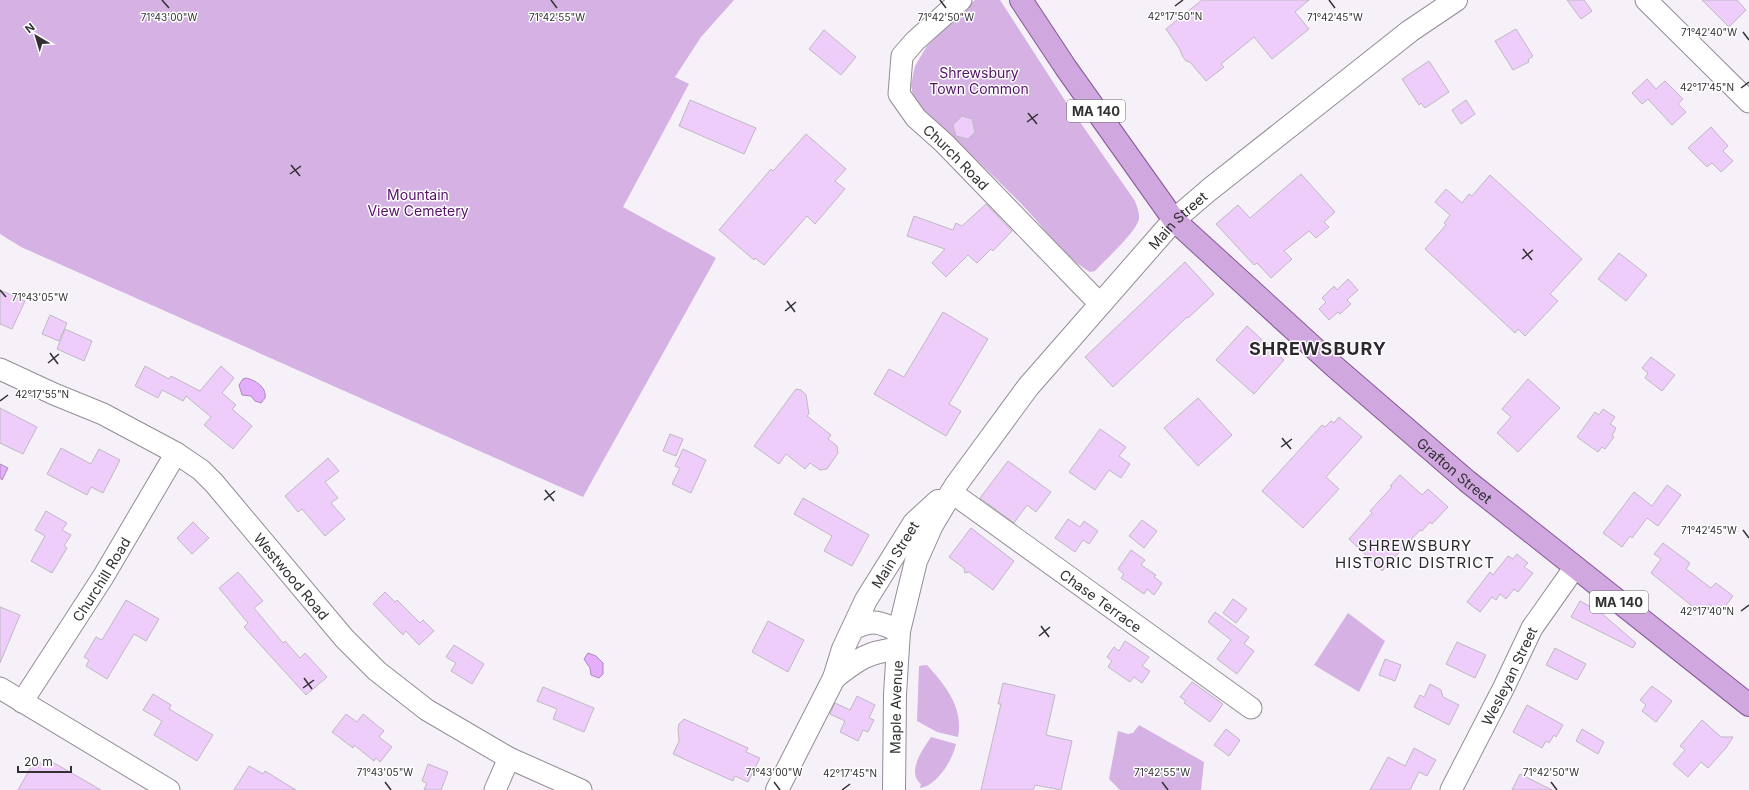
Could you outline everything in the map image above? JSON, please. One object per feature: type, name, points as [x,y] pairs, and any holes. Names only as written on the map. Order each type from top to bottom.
[{"type":"main road","name":"MA 140","points":[[1021,0],[1066,68],[1174,220]]},
{"type":"main road","name":"Main Street","points":[[834,678],[855,661],[898,640],[916,561],[932,525],[951,492],[1028,387],[1174,220],[1209,190],[1410,31],[1456,0]]},
{"type":"main road","name":"Grafton Street","points":[[1174,220],[1335,367],[1467,481],[1749,705]]},
{"type":"main road","name":"Main Street","points":[[777,790],[834,678],[843,648],[854,628],[866,600],[914,523],[951,492]]},
{"type":"main road","points":[[854,628],[867,622],[881,622],[898,640]]},
{"type":"main road","name":"Maple Avenue","points":[[894,790],[898,640]]},
{"type":"street","name":"Church Road","points":[[961,0],[915,41],[902,56],[899,94],[916,118],[944,143],[1100,304]]},
{"type":"street","points":[[1646,0],[1749,102]]},
{"type":"street","name":"Westwood Road","points":[[0,369],[54,394],[103,414],[176,453],[201,470],[214,483],[344,638],[377,671],[427,710],[509,758],[581,790]]},
{"type":"street","name":"Churchill Road","points":[[22,702],[103,577],[176,453]]},
{"type":"street","name":"Chase Terrace","points":[[951,492],[1251,708]]},
{"type":"street","name":"Wesleyan Street","points":[[1451,790],[1504,687],[1532,628],[1575,567]]},
{"type":"street","points":[[0,688],[169,790]]},
{"type":"street","points":[[495,790],[509,758]]},
{"type":"green space","name":"Mountain View Cemetery","points":[[0,0],[734,0],[701,37],[675,77],[689,84],[623,207],[716,258],[583,497],[21,247],[0,234]]},
{"type":"green space","name":"Shrewsbury Town Common","points":[[975,0],[1000,0],[1066,102],[1135,201],[1138,209],[1139,220],[1135,228],[1095,271],[1090,272],[1073,260],[991,173],[925,111],[913,96],[911,85],[915,66],[927,46]]},
{"type":"green space","points":[[1348,613],[1385,641],[1359,692],[1314,665]]},
{"type":"green space","points":[[927,665],[946,689],[956,707],[959,726],[958,737],[937,732],[917,721],[919,666]]},
{"type":"green space","points":[[1139,725],[1204,762],[1201,790],[1120,790],[1109,779],[1118,731],[1128,734],[1133,733]]},
{"type":"green space","points":[[931,737],[956,744],[952,757],[943,771],[932,782],[920,788],[921,784],[917,779],[915,767],[920,754]]},
{"type":"shaded area","points":[[246,378],[253,380],[262,387],[265,398],[261,403],[255,401],[251,396],[242,395],[239,385],[243,379]]},
{"type":"shaded area","points":[[0,464],[8,468],[2,480],[0,478]]},
{"type":"shaded area","points":[[588,653],[596,656],[603,663],[603,674],[599,678],[591,675],[590,668],[584,659]]},
{"type":"building","points":[[1202,0],[1309,0],[1295,12],[1309,29],[1272,59],[1254,37],[1221,64],[1224,67],[1206,81],[1190,62],[1186,61],[1166,29]]},
{"type":"building","points":[[1567,0],[1584,0],[1592,11],[1581,19]]},
{"type":"building","points":[[1702,0],[1737,0],[1746,10],[1729,27]]},
{"type":"building","points":[[1516,29],[1533,56],[1528,60],[1529,62],[1513,70],[1495,41]]},
{"type":"building","points":[[824,30],[856,57],[841,75],[809,49]]},
{"type":"building","points":[[1429,61],[1449,92],[1425,108],[1421,103],[1419,105],[1402,79]]},
{"type":"building","points":[[1647,79],[1656,89],[1665,81],[1683,99],[1678,104],[1686,112],[1672,125],[1648,99],[1642,104],[1632,93]]},
{"type":"building","points":[[690,100],[756,128],[744,154],[679,126]]},
{"type":"building","points":[[1466,100],[1475,114],[1461,124],[1452,110]]},
{"type":"building","points":[[962,116],[972,119],[975,132],[968,139],[956,136],[953,125]]},
{"type":"building","points":[[1711,127],[1728,146],[1723,151],[1733,161],[1721,172],[1712,163],[1707,167],[1688,148]]},
{"type":"building","points":[[806,134],[846,169],[835,181],[845,189],[815,224],[807,216],[764,265],[755,258],[754,260],[719,230],[771,169],[773,171]]},
{"type":"building","points":[[1301,174],[1335,212],[1324,222],[1329,227],[1316,238],[1309,231],[1284,251],[1292,259],[1271,278],[1257,263],[1254,265],[1216,224],[1238,205],[1250,218]]},
{"type":"building","points":[[1490,175],[1582,259],[1550,294],[1558,301],[1525,336],[1518,329],[1515,333],[1425,249],[1446,225],[1444,223],[1450,215],[1435,202],[1446,189],[1462,203],[1469,194],[1472,196]]},
{"type":"building","points":[[986,204],[1012,231],[993,251],[991,249],[977,263],[968,255],[946,277],[932,263],[945,249],[907,236],[914,216],[953,230],[956,223],[962,226]]},
{"type":"building","points":[[1619,253],[1647,275],[1626,301],[1598,279]]},
{"type":"building","points":[[1185,262],[1214,294],[1188,318],[1187,317],[1113,387],[1085,357]]},
{"type":"building","points":[[1348,279],[1358,290],[1347,300],[1351,304],[1340,314],[1338,312],[1329,320],[1319,309],[1326,302],[1322,298],[1334,286],[1337,290]]},
{"type":"building","points":[[0,290],[25,301],[12,329],[0,324]]},
{"type":"building","points":[[943,312],[988,339],[949,404],[961,411],[946,436],[874,394],[889,369],[904,377]]},
{"type":"building","points":[[50,315],[67,323],[59,341],[42,334]]},
{"type":"building","points":[[1247,326],[1284,360],[1254,394],[1216,360]]},
{"type":"building","points":[[65,329],[92,341],[84,361],[57,349]]},
{"type":"building","points":[[1651,357],[1675,375],[1662,391],[1645,378],[1648,373],[1642,368]]},
{"type":"building","points":[[145,366],[169,379],[171,376],[200,391],[221,366],[234,378],[222,393],[236,405],[232,409],[252,426],[233,449],[204,425],[211,417],[186,396],[183,401],[162,390],[158,398],[135,386]]},
{"type":"building","points":[[1528,379],[1560,408],[1518,452],[1497,433],[1511,417],[1502,409]]},
{"type":"building","points":[[796,389],[801,390],[806,395],[809,414],[807,416],[831,435],[828,439],[837,446],[838,453],[827,469],[820,470],[810,463],[805,469],[786,454],[779,464],[754,446]]},
{"type":"building","points":[[1198,398],[1232,435],[1198,466],[1164,428]]},
{"type":"building","points":[[0,408],[37,427],[23,454],[0,443]]},
{"type":"building","points":[[1603,409],[1615,417],[1610,424],[1616,428],[1612,436],[1614,437],[1605,449],[1602,447],[1598,452],[1577,437],[1595,412],[1599,415]]},
{"type":"building","points":[[1339,417],[1362,437],[1326,477],[1339,489],[1303,528],[1262,491],[1322,425],[1325,427],[1331,421],[1334,423]]},
{"type":"building","points":[[1100,429],[1126,447],[1119,456],[1130,464],[1121,478],[1109,470],[1095,490],[1069,472]]},
{"type":"building","points":[[670,434],[683,439],[676,456],[663,451]]},
{"type":"building","points":[[61,448],[91,464],[99,449],[120,460],[103,493],[91,487],[87,495],[47,474]]},
{"type":"building","points":[[683,449],[706,460],[691,493],[672,484],[680,468],[675,466]]},
{"type":"building","points":[[328,458],[339,471],[325,482],[338,498],[331,503],[345,519],[325,536],[302,509],[298,512],[285,496]]},
{"type":"building","points":[[1008,461],[1051,492],[1036,512],[1027,505],[1014,523],[980,498]]},
{"type":"building","points":[[1400,475],[1422,495],[1428,489],[1448,507],[1432,524],[1430,522],[1422,531],[1420,530],[1382,571],[1349,539],[1372,513],[1370,511],[1392,487],[1390,486]]},
{"type":"building","points":[[1667,485],[1681,495],[1658,526],[1647,518],[1632,538],[1630,536],[1622,547],[1603,533],[1634,492],[1652,506]]},
{"type":"building","points":[[803,498],[869,535],[852,566],[824,551],[832,536],[794,514]]},
{"type":"building","points":[[46,511],[67,523],[62,530],[71,535],[64,546],[67,548],[52,573],[31,561],[45,536],[35,530]]},
{"type":"building","points":[[1068,519],[1080,527],[1084,521],[1098,531],[1089,544],[1083,540],[1075,552],[1055,538]]},
{"type":"building","points":[[1142,520],[1157,531],[1144,548],[1129,536]]},
{"type":"building","points":[[193,522],[209,538],[192,554],[177,538]]},
{"type":"building","points":[[971,528],[1014,561],[993,590],[969,572],[965,573],[964,568],[949,557]]},
{"type":"building","points":[[1663,543],[1690,563],[1686,569],[1711,588],[1716,583],[1733,596],[1720,613],[1709,604],[1702,614],[1651,573],[1661,559],[1654,554]]},
{"type":"building","points":[[1131,550],[1145,560],[1141,565],[1156,575],[1154,577],[1162,583],[1154,595],[1147,589],[1144,594],[1121,578],[1124,574],[1118,569]]},
{"type":"building","points":[[1517,554],[1528,563],[1524,567],[1533,573],[1518,592],[1514,589],[1506,599],[1500,594],[1496,600],[1492,597],[1480,612],[1467,602],[1490,572],[1493,575],[1508,556],[1513,559]]},
{"type":"building","points":[[238,572],[263,601],[254,608],[283,643],[285,641],[300,658],[305,653],[327,677],[306,695],[244,627],[248,623],[219,588]]},
{"type":"building","points":[[385,592],[395,602],[397,600],[420,623],[423,620],[434,631],[419,645],[406,631],[403,635],[373,604]]},
{"type":"building","points":[[1233,599],[1247,609],[1236,623],[1223,613]]},
{"type":"building","points":[[126,600],[159,619],[146,641],[134,634],[107,679],[86,666],[89,660],[84,657],[96,637],[102,640]]},
{"type":"building","points":[[1580,601],[1600,612],[1636,643],[1633,648],[1571,617]]},
{"type":"building","points":[[0,607],[20,615],[0,663]]},
{"type":"building","points":[[1215,612],[1249,637],[1244,644],[1254,651],[1237,674],[1217,659],[1231,640],[1208,622]]},
{"type":"building","points":[[768,621],[804,640],[788,672],[752,652]]},
{"type":"building","points":[[1125,641],[1149,657],[1142,666],[1150,671],[1142,683],[1134,677],[1130,682],[1108,667],[1112,661],[1107,657],[1114,647],[1119,651]]},
{"type":"building","points":[[1457,642],[1486,655],[1475,678],[1446,664]]},
{"type":"building","points":[[454,645],[484,664],[472,684],[451,671],[456,663],[446,657]]},
{"type":"building","points":[[1555,648],[1586,664],[1577,680],[1546,665]]},
{"type":"building","points":[[1385,659],[1401,665],[1395,681],[1379,675]]},
{"type":"building","points":[[1192,682],[1223,704],[1210,722],[1184,703],[1186,701],[1180,697]]},
{"type":"building","points":[[1003,683],[1055,695],[1046,735],[1072,741],[1061,790],[1035,785],[1033,790],[981,790],[1001,704],[998,704]]},
{"type":"building","points":[[1430,684],[1441,690],[1443,697],[1459,705],[1449,725],[1414,707],[1420,695],[1424,697]]},
{"type":"building","points":[[1652,686],[1672,701],[1656,722],[1642,711],[1646,705],[1640,700]]},
{"type":"building","points":[[543,687],[594,708],[584,732],[553,719],[557,709],[537,701]]},
{"type":"building","points":[[153,694],[171,705],[169,709],[213,735],[197,761],[154,735],[162,721],[143,710]]},
{"type":"building","points":[[857,696],[875,705],[869,718],[874,720],[868,732],[863,730],[858,741],[840,732],[845,721],[830,714],[835,703],[850,710]]},
{"type":"building","points":[[1527,705],[1563,725],[1556,737],[1554,735],[1549,743],[1546,741],[1542,748],[1513,732]]},
{"type":"building","points":[[346,714],[357,722],[363,714],[384,731],[379,737],[392,747],[380,762],[376,758],[374,761],[354,745],[353,748],[332,732]]},
{"type":"building","points":[[684,719],[748,748],[746,752],[760,758],[748,782],[735,776],[733,781],[673,754],[679,741],[679,724]]},
{"type":"building","points":[[1702,720],[1721,737],[1733,737],[1726,748],[1708,768],[1701,762],[1688,777],[1673,764],[1685,750],[1680,746]]},
{"type":"building","points":[[1226,729],[1240,740],[1229,756],[1214,745]]},
{"type":"building","points":[[1582,729],[1604,742],[1598,754],[1576,741]]},
{"type":"building","points":[[1414,748],[1436,760],[1427,776],[1419,772],[1410,790],[1370,790],[1388,757],[1405,766]]},
{"type":"building","points":[[35,760],[46,766],[49,760],[101,790],[18,790]]},
{"type":"building","points":[[428,764],[448,772],[441,790],[424,790],[427,783],[422,781]]},
{"type":"building","points":[[249,766],[263,774],[265,771],[296,790],[234,790]]},
{"type":"building","points":[[1520,774],[1552,790],[1512,790]]},
{"type":"district","name":"SHREWSBURY","points":[[1318,348]]},
{"type":"district","name":"SHREWSBURY HISTORIC DISTRICT","points":[[1415,554]]}]
